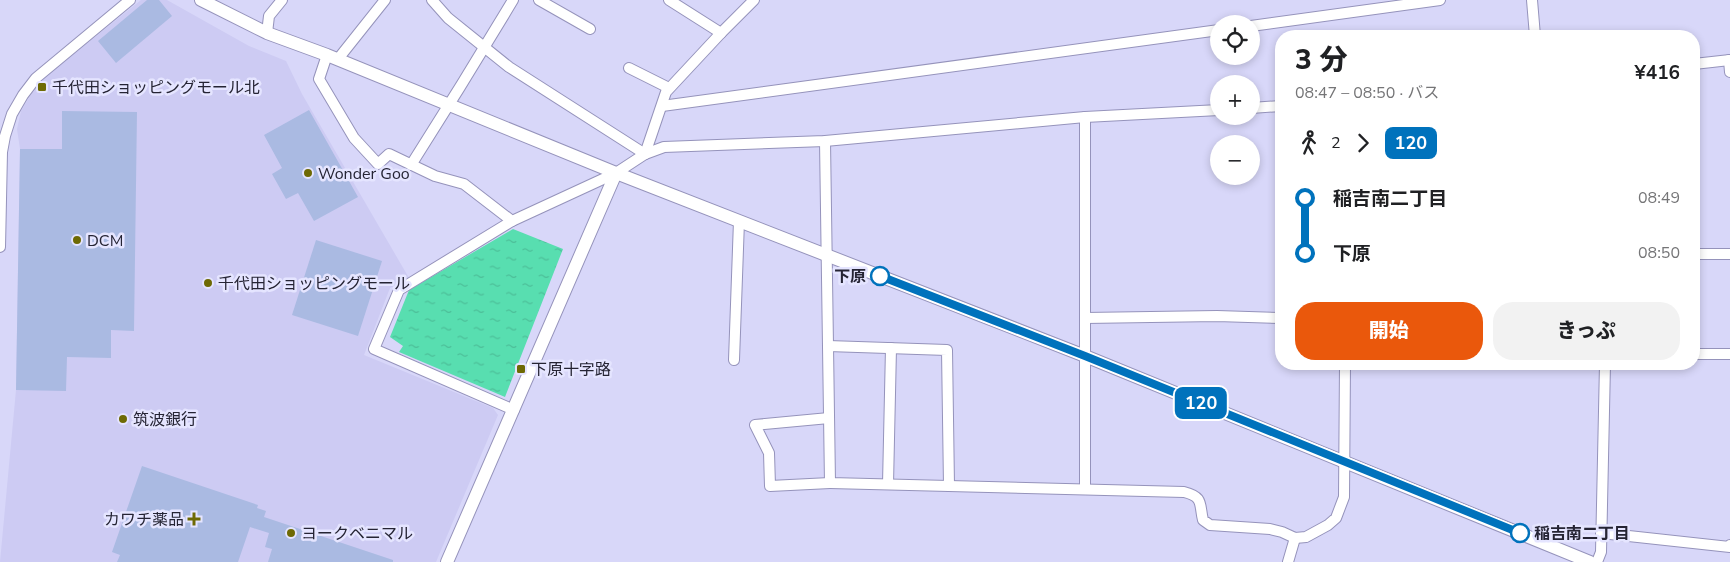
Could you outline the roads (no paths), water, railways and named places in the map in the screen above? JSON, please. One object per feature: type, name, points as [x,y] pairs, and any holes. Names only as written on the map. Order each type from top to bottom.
[{"type":"street","points":[[0,247],[2,152],[12,114],[36,78],[130,0]]},
{"type":"street","points":[[200,0],[267,33],[333,57],[616,173],[1085,356],[1590,562]]},
{"type":"street","points":[[267,33],[269,16],[282,0]]},
{"type":"street","points":[[385,0],[333,57],[319,79],[354,138],[378,164],[389,154],[435,176],[464,184],[512,221]]},
{"type":"street","points":[[432,0],[448,18],[508,66],[645,154]]},
{"type":"street","points":[[411,165],[513,0]]},
{"type":"street","points":[[539,0],[590,29]]},
{"type":"street","points":[[669,0],[721,33]]},
{"type":"street","points":[[645,154],[666,92],[754,0]]},
{"type":"street","points":[[1260,25],[1440,0]]},
{"type":"street","points":[[1532,0],[1534,30]]},
{"type":"street","points":[[662,106],[1210,31]]},
{"type":"street","points":[[1700,63],[1730,60],[1730,72]]},
{"type":"street","points":[[629,68],[669,88]]},
{"type":"street","points":[[1260,107],[1275,106]]},
{"type":"street","points":[[514,410],[374,350],[399,290],[512,221],[616,173],[645,154],[664,147],[825,141],[1084,117],[1210,110]]},
{"type":"street","points":[[1084,117],[1085,489]]},
{"type":"street","points":[[825,141],[830,483]]},
{"type":"street","points":[[448,562],[616,173]]},
{"type":"street","points":[[734,360],[739,221]]},
{"type":"street","points":[[1700,254],[1730,254]]},
{"type":"street","points":[[1085,318],[1217,316],[1275,318]]},
{"type":"street","points":[[828,346],[947,350],[949,486]]},
{"type":"street","points":[[888,484],[891,348]]},
{"type":"street","points":[[1700,354],[1730,354]]},
{"type":"street","points":[[830,418],[755,425],[768,453],[770,486],[830,483],[1184,492],[1194,494],[1200,500],[1204,520],[1210,525],[1270,529],[1295,538],[1306,537],[1328,525],[1336,518],[1344,497],[1345,370]]},
{"type":"street","points":[[1598,562],[1601,552],[1605,370]]},
{"type":"street","points":[[1601,533],[1730,547],[1730,545]]},
{"type":"street","points":[[1288,562],[1295,538]]},
{"type":"water","points":[[513,229],[563,249],[505,397],[399,352],[403,346],[390,337],[409,290]]},
{"type":"place","name":"千代田ショッピングモール北","points":[[42,87]]},
{"type":"place","name":"Wonder Goo","points":[[308,173]]},
{"type":"place","name":"DCM","points":[[77,240]]},
{"type":"place","name":"下原","points":[[880,276]]},
{"type":"place","name":"千代田ショッピングモール","points":[[208,283]]},
{"type":"place","name":"下原十字路","points":[[521,369]]},
{"type":"place","name":"筑波銀行","points":[[123,419]]},
{"type":"place","name":"カワチ薬品","points":[[194,519]]},
{"type":"place","name":"ヨークベニマル","points":[[291,533]]},
{"type":"place","name":"稲吉南二丁目","points":[[1520,533]]}]
